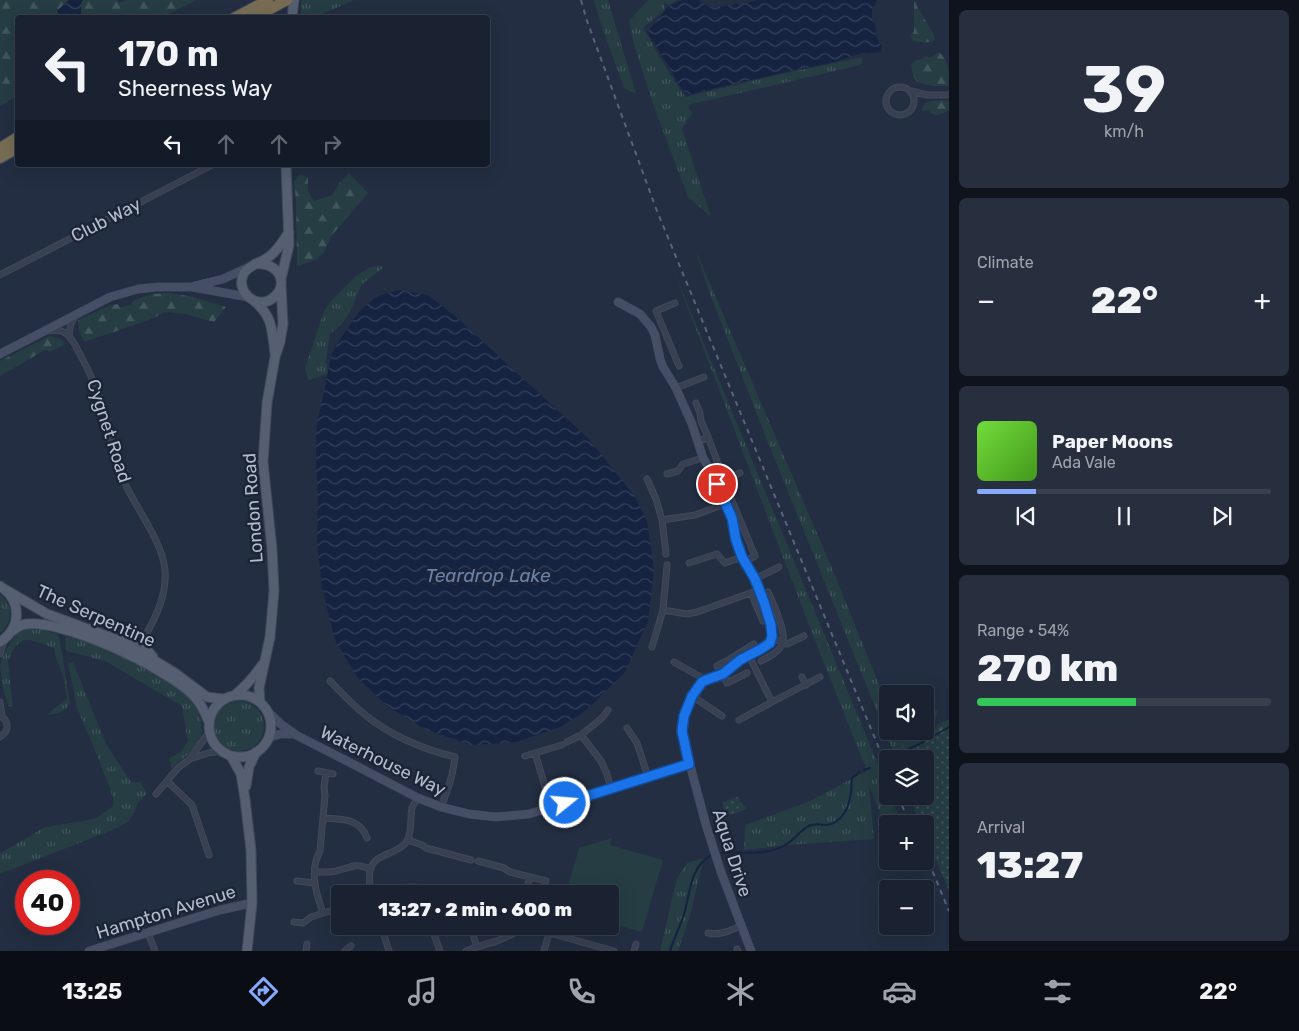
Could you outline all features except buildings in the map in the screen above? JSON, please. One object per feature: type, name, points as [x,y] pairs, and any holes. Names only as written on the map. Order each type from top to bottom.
[{"type":"highway","points":[[242,15],[269,4],[287,0]]},
{"type":"highway","points":[[256,15],[269,4]]},
{"type":"highway","points":[[0,148],[15,139]]},
{"type":"highway","points":[[0,158],[15,150]]},
{"type":"main road","points":[[292,15],[294,0]]},
{"type":"main road","name":"London Road","points":[[263,706],[259,688],[270,637],[274,591],[264,462],[267,403],[283,324],[281,282],[289,245],[286,167]]},
{"type":"main road","points":[[253,265],[268,264],[278,273],[281,282],[279,291],[271,300],[260,302],[251,299],[242,287],[243,276],[253,265],[273,254],[289,232]]},
{"type":"main road","name":"London Road","points":[[251,299],[264,310],[270,322],[275,357]]},
{"type":"main road","points":[[3,588],[12,597],[16,605],[17,614],[12,631],[3,640]]},
{"type":"main road","name":"The Serpentine","points":[[3,588],[47,614],[115,640],[156,660],[206,697],[224,699]]},
{"type":"main road","name":"The Serpentine","points":[[12,631],[22,625],[46,625],[70,631],[112,646],[162,672],[193,694],[209,722]]},
{"type":"main road","points":[[115,640],[132,642],[144,638],[146,649],[156,660]]},
{"type":"main road","name":"London Road","points":[[235,695],[255,676],[265,658]]},
{"type":"main road","points":[[235,695],[244,695],[263,706],[270,719],[271,728],[264,746],[248,756],[240,757],[231,756],[216,746],[209,732],[209,722],[217,705],[224,699],[235,695]]},
{"type":"main road","points":[[245,799],[249,767],[256,752]]},
{"type":"main road","points":[[231,756],[241,774],[251,850],[252,903],[247,951]]},
{"type":"street","points":[[911,91],[914,105],[910,112],[901,115],[895,114],[886,106],[888,92],[895,87],[902,86],[911,91],[927,95],[949,95]]},
{"type":"street","points":[[914,102],[927,95]]},
{"type":"street","name":"Club Way","points":[[0,275],[208,167]]},
{"type":"street","points":[[192,287],[223,279],[253,265]]},
{"type":"street","points":[[0,354],[110,297],[138,289],[192,287],[251,299]]},
{"type":"street","points":[[618,302],[640,314],[655,335],[663,367],[676,388],[692,424],[703,458],[716,481],[732,518],[734,532],[744,559],[755,579],[755,591],[763,621]]},
{"type":"street","points":[[675,303],[656,311],[679,366]]},
{"type":"street","points":[[44,332],[54,330],[69,335],[71,323],[79,313]]},
{"type":"street","points":[[26,340],[71,314],[79,313]]},
{"type":"street","points":[[655,335],[665,332]]},
{"type":"street","name":"Cygnet Road","points":[[69,335],[92,376],[101,398],[112,451],[121,475],[135,504],[156,539],[163,557],[165,584],[162,599],[153,623],[144,638]]},
{"type":"street","points":[[676,388],[704,377]]},
{"type":"street","points":[[696,403],[719,466]]},
{"type":"street","points":[[698,442],[708,437]]},
{"type":"street","points":[[667,474],[678,471],[683,464],[703,458]]},
{"type":"street","points":[[709,494],[704,482],[716,481],[740,473]]},
{"type":"street","points":[[647,479],[656,499],[662,520],[666,554]]},
{"type":"street","points":[[689,563],[717,554],[725,563],[755,556],[730,496]]},
{"type":"street","points":[[662,520],[695,515],[726,504]]},
{"type":"street","points":[[734,532],[744,529]]},
{"type":"street","points":[[652,647],[663,610],[667,565]]},
{"type":"street","points":[[755,579],[778,567]]},
{"type":"street","points":[[663,610],[687,614],[697,612],[755,591]]},
{"type":"street","points":[[717,666],[749,656],[770,643],[772,636],[771,625],[755,591]]},
{"type":"street","points":[[761,662],[778,650],[784,642],[784,634],[768,592]]},
{"type":"street","points":[[771,638],[787,644],[804,636]]},
{"type":"street","points":[[0,654],[3,640]]},
{"type":"street","points":[[722,716],[692,696],[702,682],[723,674],[731,662],[754,644]]},
{"type":"street","points":[[749,656],[772,702]]},
{"type":"street","points":[[674,662],[706,680]]},
{"type":"street","points":[[721,686],[747,673]]},
{"type":"street","points":[[723,674],[727,683]]},
{"type":"street","points":[[802,677],[806,685]]},
{"type":"street","points":[[739,720],[820,677]]},
{"type":"street","points":[[331,684],[364,714],[388,731],[423,748],[455,757],[450,785],[441,807]]},
{"type":"street","name":"Aqua Drive","points":[[692,696],[684,716],[682,731],[689,764],[721,872],[751,951]]},
{"type":"street","points":[[0,702],[1,716],[8,727],[0,737]]},
{"type":"street","name":"Waterhouse Way","points":[[263,706],[282,725],[296,735],[418,798],[441,807],[469,814],[496,817],[529,814],[689,764]]},
{"type":"street","points":[[524,756],[564,744],[602,718],[608,710]]},
{"type":"street","points":[[627,728],[637,743],[648,777]]},
{"type":"street","points":[[156,794],[178,768],[190,759],[209,732]]},
{"type":"street","name":"Waterhouse Way","points":[[268,738],[280,734],[296,735]]},
{"type":"street","points":[[581,734],[601,761],[611,789]]},
{"type":"street","points":[[190,759],[221,751]]},
{"type":"street","points":[[535,753],[551,807]]},
{"type":"street","points":[[318,771],[333,774]]},
{"type":"street","points":[[323,913],[315,892],[314,883],[316,859],[320,851],[326,773]]},
{"type":"street","points":[[167,781],[192,806],[209,855]]},
{"type":"street","points":[[370,885],[370,868],[374,863],[380,858],[400,849],[408,840],[412,808],[418,798]]},
{"type":"street","points":[[323,818],[345,818],[364,830],[367,838]]},
{"type":"street","points":[[408,840],[441,854],[471,860]]},
{"type":"street","points":[[478,861],[504,868],[510,872],[546,881]]},
{"type":"street","points":[[315,872],[333,872],[353,865],[362,865],[370,868]]},
{"type":"street","points":[[528,885],[530,877]]},
{"type":"street","points":[[297,881],[314,883]]},
{"type":"street","name":"Hampton Avenue","points":[[89,951],[220,910],[252,903]]},
{"type":"street","points":[[294,922],[303,923],[310,918],[331,911]]},
{"type":"street","points":[[708,933],[721,934],[741,926]]},
{"type":"street","points":[[148,933],[155,951]]},
{"type":"street","points":[[384,935],[389,951]]},
{"type":"street","points":[[434,935],[440,951]]},
{"type":"street","points":[[473,935],[477,947]]},
{"type":"street","points":[[466,951],[498,940],[506,935]]},
{"type":"street","points":[[544,951],[549,935]]},
{"type":"street","points":[[554,935],[583,941],[614,951]]},
{"type":"street","points":[[306,951],[307,944]]},
{"type":"street","points":[[634,951],[636,944]]},
{"type":"street","points":[[345,951],[351,946]]},
{"type":"green space","points":[[0,0],[69,0],[57,11],[60,15],[15,15],[15,97],[0,106]]},
{"type":"green space","points":[[83,0],[116,0],[120,3],[126,0],[197,0],[166,15],[80,15]]},
{"type":"green space","points":[[301,0],[354,0],[320,15],[301,14]]},
{"type":"green space","points":[[594,0],[608,0],[636,94],[624,88]]},
{"type":"green space","points":[[648,0],[677,0],[669,5],[664,2],[665,9],[643,28],[685,97],[863,57],[861,65],[688,105],[692,113],[682,129],[711,217],[688,197],[654,107],[633,41],[629,21]]},
{"type":"green space","points":[[914,1],[917,2],[917,6],[935,40],[927,42],[913,41],[911,36],[914,31]]},
{"type":"green space","points":[[939,52],[947,63],[949,86],[932,86],[917,82],[913,76],[911,65],[916,60],[926,56],[930,58]]},
{"type":"green space","points":[[949,101],[949,110],[935,115],[928,110],[921,110],[927,102]]},
{"type":"green space","points":[[349,173],[368,193],[332,235],[325,251],[316,260],[297,266],[294,182],[300,174],[308,178],[308,191],[314,201],[332,195],[340,182]]},
{"type":"green space","points":[[696,251],[834,573],[879,685],[879,716],[767,440],[710,294]]},
{"type":"green space","points":[[379,265],[383,268],[362,284],[349,314],[341,325],[330,334],[326,361],[328,374],[308,380],[305,368],[324,311],[331,301],[356,276],[369,268]]},
{"type":"green space","points":[[673,269],[878,764],[879,805],[894,805],[898,815],[881,815],[869,785],[874,839],[744,850],[745,825],[808,802],[867,771],[812,633]]},
{"type":"green space","points":[[171,293],[193,297],[226,307],[214,322],[186,314],[165,312],[149,320],[84,342],[79,330],[78,320],[111,305],[118,304],[120,308],[131,304],[134,300],[152,294]]},
{"type":"green space","points":[[49,336],[61,339],[65,344],[50,352],[45,350],[0,376],[0,361]]},
{"type":"green space","points":[[0,594],[7,603],[10,614],[7,624],[0,633]]},
{"type":"green space","points":[[25,629],[44,630],[59,635],[70,704],[60,712],[47,715],[67,698],[64,679],[54,648],[32,641],[20,642],[8,661],[13,707],[9,706],[7,702],[0,666],[4,653],[16,634]]},
{"type":"green space","points":[[65,636],[99,645],[119,653],[154,671],[184,693],[196,708],[201,722],[201,737],[193,750],[172,768],[169,758],[176,755],[188,741],[182,706],[105,661],[66,651]]},
{"type":"green space","points":[[73,662],[106,744],[131,782],[140,782],[147,793],[138,803],[129,821],[115,829],[0,874],[0,853],[43,828],[96,818],[113,806],[111,792],[77,708],[68,663]]},
{"type":"green space","points":[[239,701],[253,705],[260,712],[264,726],[260,740],[253,747],[239,751],[225,747],[218,740],[214,726],[218,712],[225,705]]},
{"type":"green space","points":[[934,710],[938,710],[934,723]]},
{"type":"green space","points":[[949,720],[949,740],[934,752],[934,750],[895,750],[913,740],[934,740],[934,729],[939,724]]},
{"type":"green space","points":[[949,729],[949,891],[934,855],[934,815],[916,815],[913,805],[934,805],[934,750],[912,750],[934,740],[934,738]]},
{"type":"green space","points":[[889,740],[912,740],[895,750],[893,750]]},
{"type":"green space","points":[[737,797],[747,809],[727,816],[723,808],[723,802]]},
{"type":"green space","points":[[612,838],[610,845],[663,860],[642,932],[619,926],[619,885],[569,885],[579,848]]},
{"type":"green space","points":[[704,858],[689,919],[678,951],[660,951],[677,878],[687,863]]},
{"type":"water","points":[[69,0],[83,0],[81,3],[81,14],[79,15],[60,15],[57,11]]},
{"type":"water","points":[[682,0],[698,0],[709,7],[729,6],[735,3],[740,5],[757,0],[877,0],[872,10],[872,19],[875,23],[877,38],[882,46],[881,52],[858,54],[835,62],[687,95],[678,84],[647,32],[668,7]]},
{"type":"water","name":"Teardrop Lake","points":[[400,290],[428,295],[456,317],[588,438],[635,497],[647,521],[654,569],[648,621],[625,672],[581,714],[560,727],[517,742],[472,745],[427,730],[388,707],[357,677],[335,640],[322,587],[317,541],[316,429],[332,353],[359,312],[377,296]]},
{"type":"waterway","points":[[907,750],[949,727]]},
{"type":"waterway","points":[[864,770],[870,768]]},
{"type":"waterway","points":[[722,853],[771,851],[787,844],[808,826],[832,824],[844,814],[849,804],[852,778],[859,772]]},
{"type":"waterway","points":[[670,951],[684,914],[695,874],[698,867],[710,856]]},
{"type":"railway","points":[[581,0],[657,211],[880,750]]},
{"type":"railway","points":[[902,805],[906,815]]},
{"type":"railway","points":[[932,870],[949,911]]},
{"type":"route","points":[[565,803],[689,764],[682,731],[684,716],[690,700],[702,682],[723,674],[740,660],[770,643],[772,636],[771,625],[764,602],[755,579],[742,557],[736,540],[732,518],[717,484]]}]
